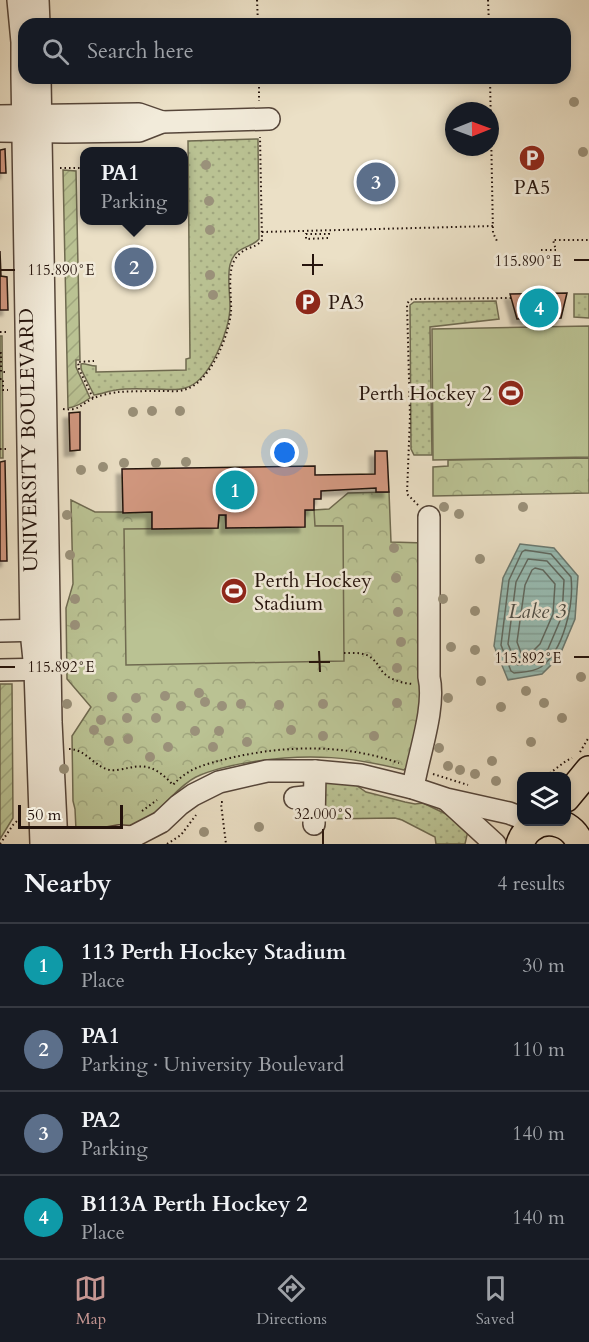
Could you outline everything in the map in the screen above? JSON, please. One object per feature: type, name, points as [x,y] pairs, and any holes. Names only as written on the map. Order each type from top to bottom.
[{"type":"main road","points":[[571,790],[583,764]]},
{"type":"main road","points":[[520,844],[524,835],[532,826]]},
{"type":"main road","points":[[564,826],[579,839],[580,844]]},
{"type":"main road","points":[[586,844],[589,840]]},
{"type":"street","name":"UNIVERSITY BOULEVARD","points":[[18,0],[20,18]]},
{"type":"street","points":[[38,0],[39,18]]},
{"type":"street","name":"UNIVERSITY BOULEVARD","points":[[27,84],[32,123],[40,630],[52,755],[49,842]]},
{"type":"street","name":"UNIVERSITY BOULEVARD","points":[[32,123],[39,84]]},
{"type":"street","points":[[0,131],[32,123],[139,114],[162,122],[264,119]]},
{"type":"street","points":[[0,116],[32,123]]},
{"type":"street","points":[[413,788],[424,739],[431,686],[429,677],[429,517]]},
{"type":"street","points":[[0,632],[40,630]]},
{"type":"street","points":[[0,670],[43,669]]},
{"type":"street","points":[[49,842],[134,835],[161,822],[193,795],[219,782],[267,771],[315,771],[360,775],[446,799],[517,815]]},
{"type":"street","points":[[314,824],[304,797],[315,771]]},
{"type":"street","points":[[446,799],[495,844]]},
{"type":"path","points":[[257,0],[258,18]]},
{"type":"path","points":[[488,0],[489,18]]},
{"type":"path","points":[[63,409],[80,408],[93,398],[117,392],[182,391],[193,387],[210,369],[228,331],[233,264],[242,251],[262,240],[264,119],[260,84]]},
{"type":"path","points":[[490,84],[493,233],[497,241]]},
{"type":"path","points":[[60,168],[80,168]]},
{"type":"path","points":[[262,232],[493,226]]},
{"type":"path","points":[[328,238],[306,239],[306,234],[329,234],[329,230]]},
{"type":"path","points":[[541,250],[556,250],[553,240],[589,240]]},
{"type":"path","points":[[429,517],[407,494],[410,416],[407,304],[412,299],[512,298]]},
{"type":"path","points":[[0,332],[12,332]]},
{"type":"path","points":[[0,353],[1,372],[7,372]]},
{"type":"path","points":[[93,398],[78,362],[94,361]]},
{"type":"path","points":[[0,379],[3,379],[3,390],[8,390]]},
{"type":"path","points":[[0,449],[9,449]]},
{"type":"path","points":[[344,653],[359,653],[368,656],[377,663],[388,678],[431,686]]},
{"type":"path","points":[[552,772],[566,761],[583,764],[589,736]]},
{"type":"path","points":[[69,749],[77,749],[95,763],[110,770]]},
{"type":"path","points":[[134,835],[161,796]]},
{"type":"path","points":[[212,803],[222,802],[226,844]]},
{"type":"path","points":[[166,844],[181,835],[198,812]]},
{"type":"path","points":[[0,844],[18,820]]},
{"type":"green space","points":[[258,139],[259,239],[239,251],[232,259],[229,275],[229,317],[217,354],[210,366],[194,384],[181,389],[125,389],[94,395],[81,369],[81,364],[96,366],[96,372],[186,370],[186,359],[190,358],[188,141]]},
{"type":"green space","points":[[63,170],[76,171],[80,360],[76,360],[76,367],[90,398],[68,408]]},
{"type":"green space","points":[[574,294],[589,294],[589,318],[574,317]]},
{"type":"green space","points":[[496,301],[499,319],[430,327],[432,455],[414,455],[411,449],[410,305],[414,302]]},
{"type":"green space","name":"Perth Hockey 2","points":[[589,326],[589,457],[433,460],[432,329]]},
{"type":"green space","points":[[0,336],[2,336],[3,458],[0,458]]},
{"type":"green space","points":[[589,458],[589,493],[433,496],[433,467],[448,466],[448,460]]},
{"type":"green space","points":[[389,492],[391,542],[425,543],[426,692],[413,761],[404,770],[349,759],[314,757],[234,765],[196,777],[153,814],[132,826],[111,830],[76,830],[72,736],[91,707],[67,679],[66,608],[73,584],[71,500],[95,512],[152,512],[152,529],[124,530],[343,526],[314,526],[314,510],[329,509],[348,493]]},
{"type":"green space","name":"Perth Hockey Stadium","points":[[305,510],[314,510],[315,526],[343,526],[344,661],[126,665],[124,529],[218,528],[219,515],[225,515],[226,528]]},
{"type":"green space","points":[[0,684],[12,684],[13,818],[0,839]]},
{"type":"green space","points":[[324,780],[353,783],[366,792],[415,804],[423,803],[471,830],[465,844],[436,844],[435,837],[395,818],[326,819],[323,817]]},
{"type":"water","name":"Lake 3","points":[[520,544],[554,548],[578,576],[575,619],[559,657],[542,674],[508,680],[494,646],[503,578]]},
{"type":"building","points":[[5,149],[6,173],[0,173],[0,150]]},
{"type":"building","points":[[0,251],[1,276],[7,277],[8,310],[0,310]]},
{"type":"building","points":[[567,293],[561,318],[517,319],[510,294]]},
{"type":"building","points":[[80,412],[80,450],[70,451],[69,413]]},
{"type":"building","points":[[375,451],[387,451],[389,492],[376,492],[376,488],[321,491],[321,499],[314,499],[314,510],[305,510],[305,527],[226,528],[226,515],[219,515],[218,528],[152,529],[152,512],[123,513],[122,469],[315,466],[315,475],[375,474]]},
{"type":"building","points":[[5,461],[7,561],[0,561],[0,462]]},
{"type":"place","name":"PA5","points":[[532,158]]},
{"type":"place","name":"PA2","points":[[376,182]]},
{"type":"place","name":"PA1","points":[[134,267]]},
{"type":"place","name":"PA3","points":[[308,302]]},
{"type":"place","name":"B113A Perth Hockey 2","points":[[539,308]]},
{"type":"place","name":"Perth Hockey 2","points":[[511,393]]},
{"type":"place","name":"113 Perth Hockey Stadium","points":[[235,490]]},
{"type":"place","name":"Perth Hockey Stadium","points":[[234,591]]}]
